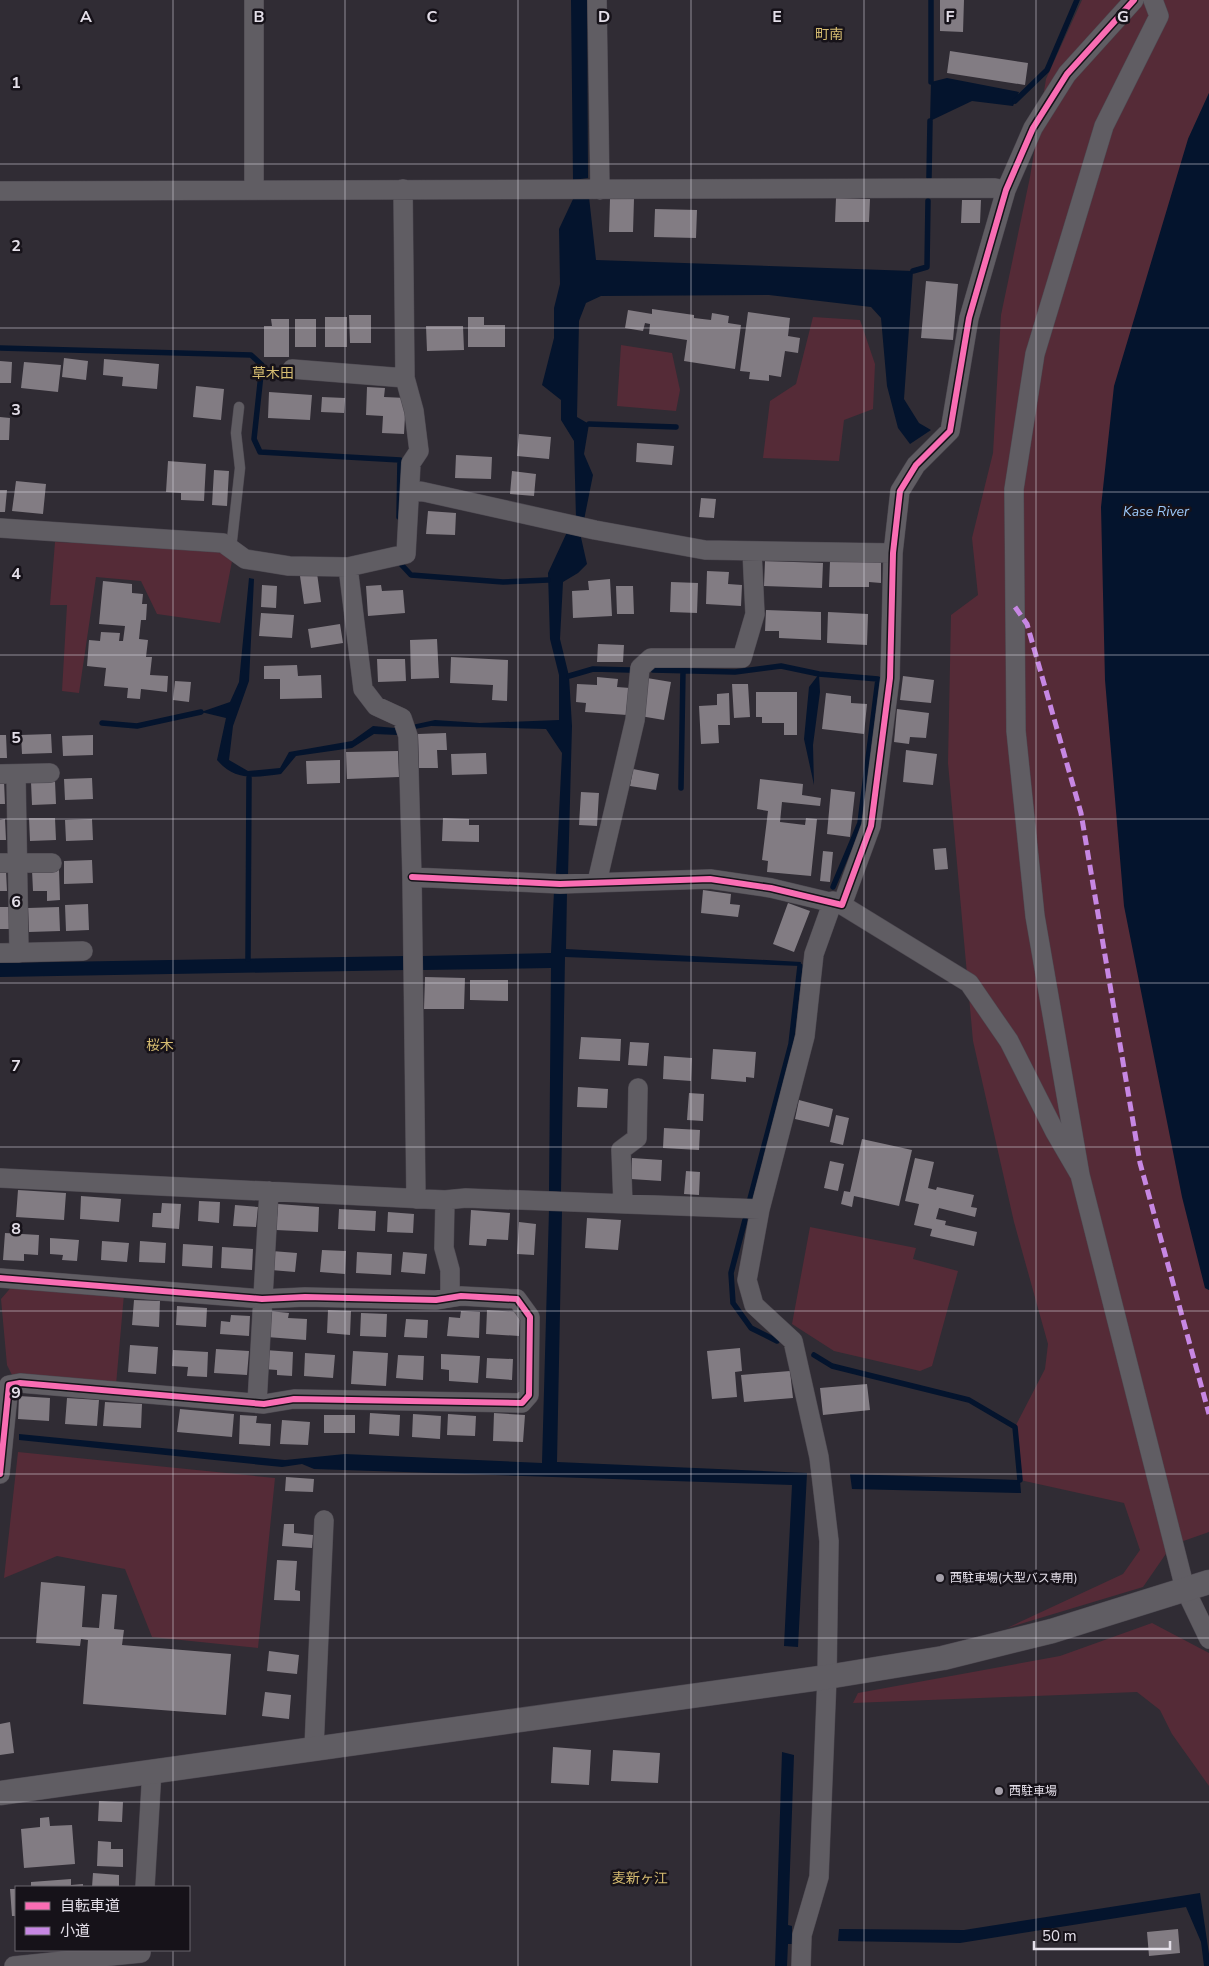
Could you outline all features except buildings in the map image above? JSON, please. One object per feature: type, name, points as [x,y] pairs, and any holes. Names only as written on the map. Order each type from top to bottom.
[{"type":"street","points":[[254,0],[254,189]]},
{"type":"street","points":[[597,0],[600,190]]},
{"type":"street","points":[[801,1966],[802,1935],[819,1877],[827,1677],[829,1542],[819,1457],[793,1341],[754,1305],[747,1280],[760,1209],[805,1036],[814,954],[871,826],[890,678],[892,552],[900,490],[916,466],[950,431],[970,318],[1006,190],[1033,128],[1067,74],[1134,0]]},
{"type":"street","points":[[1153,0],[1159,16],[1104,126],[1035,354],[1014,489],[1016,731],[1035,916],[1080,1175],[1185,1589],[1209,1639]]},
{"type":"street","points":[[0,191],[995,188],[1006,190]]},
{"type":"street","points":[[0,528],[223,543],[244,559],[289,566],[348,567],[406,554],[411,463],[419,451],[414,411],[405,378],[403,189]]},
{"type":"street","points":[[292,369],[405,378]]},
{"type":"street","points":[[411,489],[595,530],[706,550],[892,552]]},
{"type":"street","points":[[597,882],[635,720],[640,668],[651,658],[742,658],[754,614],[752,550]]},
{"type":"street","points":[[348,567],[364,689],[376,706],[402,718],[408,736],[412,877],[416,1199]]},
{"type":"street","points":[[19,952],[9,863],[8,774],[50,773]]},
{"type":"street","points":[[9,863],[52,863]]},
{"type":"street","points":[[412,877],[560,884],[710,879],[771,888],[837,903],[969,983],[1009,1041],[1055,1132],[1080,1175]]},
{"type":"street","points":[[0,953],[83,951]]},
{"type":"street","points":[[623,1204],[621,1150],[637,1138],[638,1088]]},
{"type":"street","points":[[0,1178],[416,1199],[445,1200],[466,1198],[760,1209]]},
{"type":"street","points":[[257,1403],[269,1191]]},
{"type":"street","points":[[445,1200],[444,1248],[450,1270],[450,1296]]},
{"type":"street","points":[[0,1278],[262,1299],[305,1297],[436,1300],[450,1296],[517,1299],[530,1317],[529,1395],[522,1403],[294,1399],[264,1404],[20,1383],[4,1380],[0,1474]]},
{"type":"street","points":[[314,1748],[324,1520]]},
{"type":"street","points":[[0,1792],[827,1677],[943,1658],[1052,1631],[1209,1582]]},
{"type":"street","points":[[145,1886],[152,1770]]},
{"type":"street","points":[[14,1966],[141,1956]]},
{"type":"lane","points":[[231,549],[240,468],[236,433],[240,407]]},
{"type":"shaded area","points":[[1082,0],[1209,0],[1209,93],[1188,139],[1205,1288],[1209,1290],[1209,1532],[1172,1545],[1143,1587],[1007,1628],[1123,1574],[1140,1550],[1124,1503],[1020,1480],[1015,1427],[1045,1369],[1048,1344],[1014,1222],[973,1041],[948,763],[951,615],[978,595],[972,538],[993,453],[1001,315],[1030,177],[1046,79]]},
{"type":"shaded area","points":[[813,317],[860,320],[875,364],[873,409],[844,420],[839,461],[763,458],[770,401],[796,384]]},
{"type":"shaded area","points":[[621,345],[672,353],[680,390],[676,411],[617,406]]},
{"type":"shaded area","points":[[55,542],[224,549],[233,556],[220,623],[157,614],[141,581],[96,577],[79,693],[62,691],[67,605],[50,605]]},
{"type":"shaded area","points":[[810,1227],[916,1248],[913,1259],[958,1271],[932,1366],[920,1371],[834,1351],[792,1324]]},
{"type":"shaded area","points":[[14,1284],[124,1294],[116,1385],[12,1375],[7,1365],[1,1299]]},
{"type":"shaded area","points":[[18,1452],[275,1478],[258,1648],[152,1637],[125,1569],[57,1556],[4,1578]]},
{"type":"shaded area","points":[[1152,1623],[1209,1653],[1209,1786],[1172,1734],[1160,1710],[1137,1692],[853,1703],[858,1693],[1060,1656]]},
{"type":"water","points":[[571,0],[587,0],[588,178],[573,180]]},
{"type":"water","points":[[947,78],[1019,92],[1013,106],[972,101],[930,121],[931,82]]},
{"type":"water","name":"Kase River","points":[[1209,93],[1209,1290],[1205,1288],[1182,1197],[1124,906],[1105,680],[1101,507],[1114,386],[1188,139]]},
{"type":"water","points":[[574,197],[589,197],[596,260],[913,271],[904,399],[919,423],[931,430],[910,444],[898,428],[887,386],[881,318],[871,307],[769,295],[601,296],[586,303],[579,321],[577,417],[589,424],[584,454],[593,475],[584,520],[576,518],[574,441],[561,420],[561,400],[542,385],[554,338],[554,308],[560,284],[559,229]]},
{"type":"water","points":[[568,530],[580,533],[587,564],[578,573],[563,582],[560,639],[569,676],[572,726],[568,875],[556,874],[562,753],[546,729],[431,726],[415,729],[412,725],[435,720],[480,723],[559,720],[559,675],[550,639],[548,573]]},
{"type":"water","points":[[249,578],[254,579],[249,681],[233,726],[229,760],[248,771],[280,768],[289,752],[352,741],[373,726],[395,728],[398,735],[374,734],[352,748],[296,756],[281,774],[254,777],[239,775],[231,772],[217,760],[226,718],[201,712],[230,702],[239,682]]},
{"type":"water","points":[[819,674],[820,692],[813,745],[814,785],[804,739],[809,687]]},
{"type":"water","points":[[554,891],[567,892],[566,949],[801,962],[800,966],[565,957],[561,1192],[549,1191],[551,968],[422,970],[423,956],[551,953]]},
{"type":"water","points":[[406,956],[407,970],[0,977],[0,963]]},
{"type":"water","points":[[549,1210],[562,1210],[557,1462],[807,1473],[798,1647],[784,1646],[792,1485],[314,1469],[302,1464],[282,1467],[19,1440],[19,1434],[285,1460],[345,1454],[542,1463]]},
{"type":"water","points":[[850,1474],[1020,1480],[1021,1493],[852,1489]]},
{"type":"water","points":[[782,1752],[794,1755],[788,1925],[792,1926],[792,1944],[788,1944],[787,1966],[775,1966]]},
{"type":"water","points":[[1200,1893],[1209,1966],[1204,1966],[1201,1942],[1186,1907],[960,1943],[838,1941],[839,1929],[964,1930]]},
{"type":"waterway","points":[[931,0],[931,82]]},
{"type":"waterway","points":[[1015,101],[1047,70],[1077,0]]},
{"type":"waterway","points":[[929,177],[930,121]]},
{"type":"waterway","points":[[913,271],[927,267],[928,201]]},
{"type":"waterway","points":[[0,348],[251,355],[262,365],[254,439],[260,452],[400,460],[399,517]]},
{"type":"waterway","points":[[589,424],[676,427]]},
{"type":"waterway","points":[[399,562],[411,575],[503,582],[548,580]]},
{"type":"waterway","points":[[653,670],[735,672],[781,666],[819,674],[878,679],[860,823],[833,887]]},
{"type":"waterway","points":[[569,676],[593,669],[630,670]]},
{"type":"waterway","points":[[681,788],[683,671]]},
{"type":"waterway","points":[[102,723],[137,726],[201,712]]},
{"type":"waterway","points":[[248,959],[249,778]]},
{"type":"waterway","points":[[750,1199],[791,1044],[800,966]]},
{"type":"waterway","points":[[745,1220],[731,1273],[733,1303],[751,1328],[777,1341]]},
{"type":"waterway","points":[[814,1355],[832,1366],[969,1400],[1015,1427],[1020,1480]]},
{"type":"marked path","points":[[1015,607],[1027,624],[1081,813],[1140,1163],[1209,1414]]},
{"type":"cycle path","points":[[412,877],[560,884],[710,879],[771,888],[842,905],[871,826],[890,678],[893,553],[900,491],[916,465],[950,431],[969,318],[1006,190],[1033,128],[1067,74],[1134,0]]},
{"type":"cycle path","points":[[0,1278],[262,1299],[305,1297],[436,1300],[461,1296],[517,1299],[530,1317],[529,1395],[522,1403],[294,1399],[264,1404],[20,1383],[9,1385],[0,1474]]},
{"type":"place","name":"西駐車場(大型バス専用)","points":[[940,1578]]},
{"type":"place","name":"西駐車場","points":[[999,1791]]},
{"type":"district","name":"町南","points":[[829,34]]},
{"type":"district","name":"草木田","points":[[273,373]]},
{"type":"district","name":"桜木","points":[[160,1045]]},
{"type":"district","name":"麦新ヶ江","points":[[640,1878]]}]
